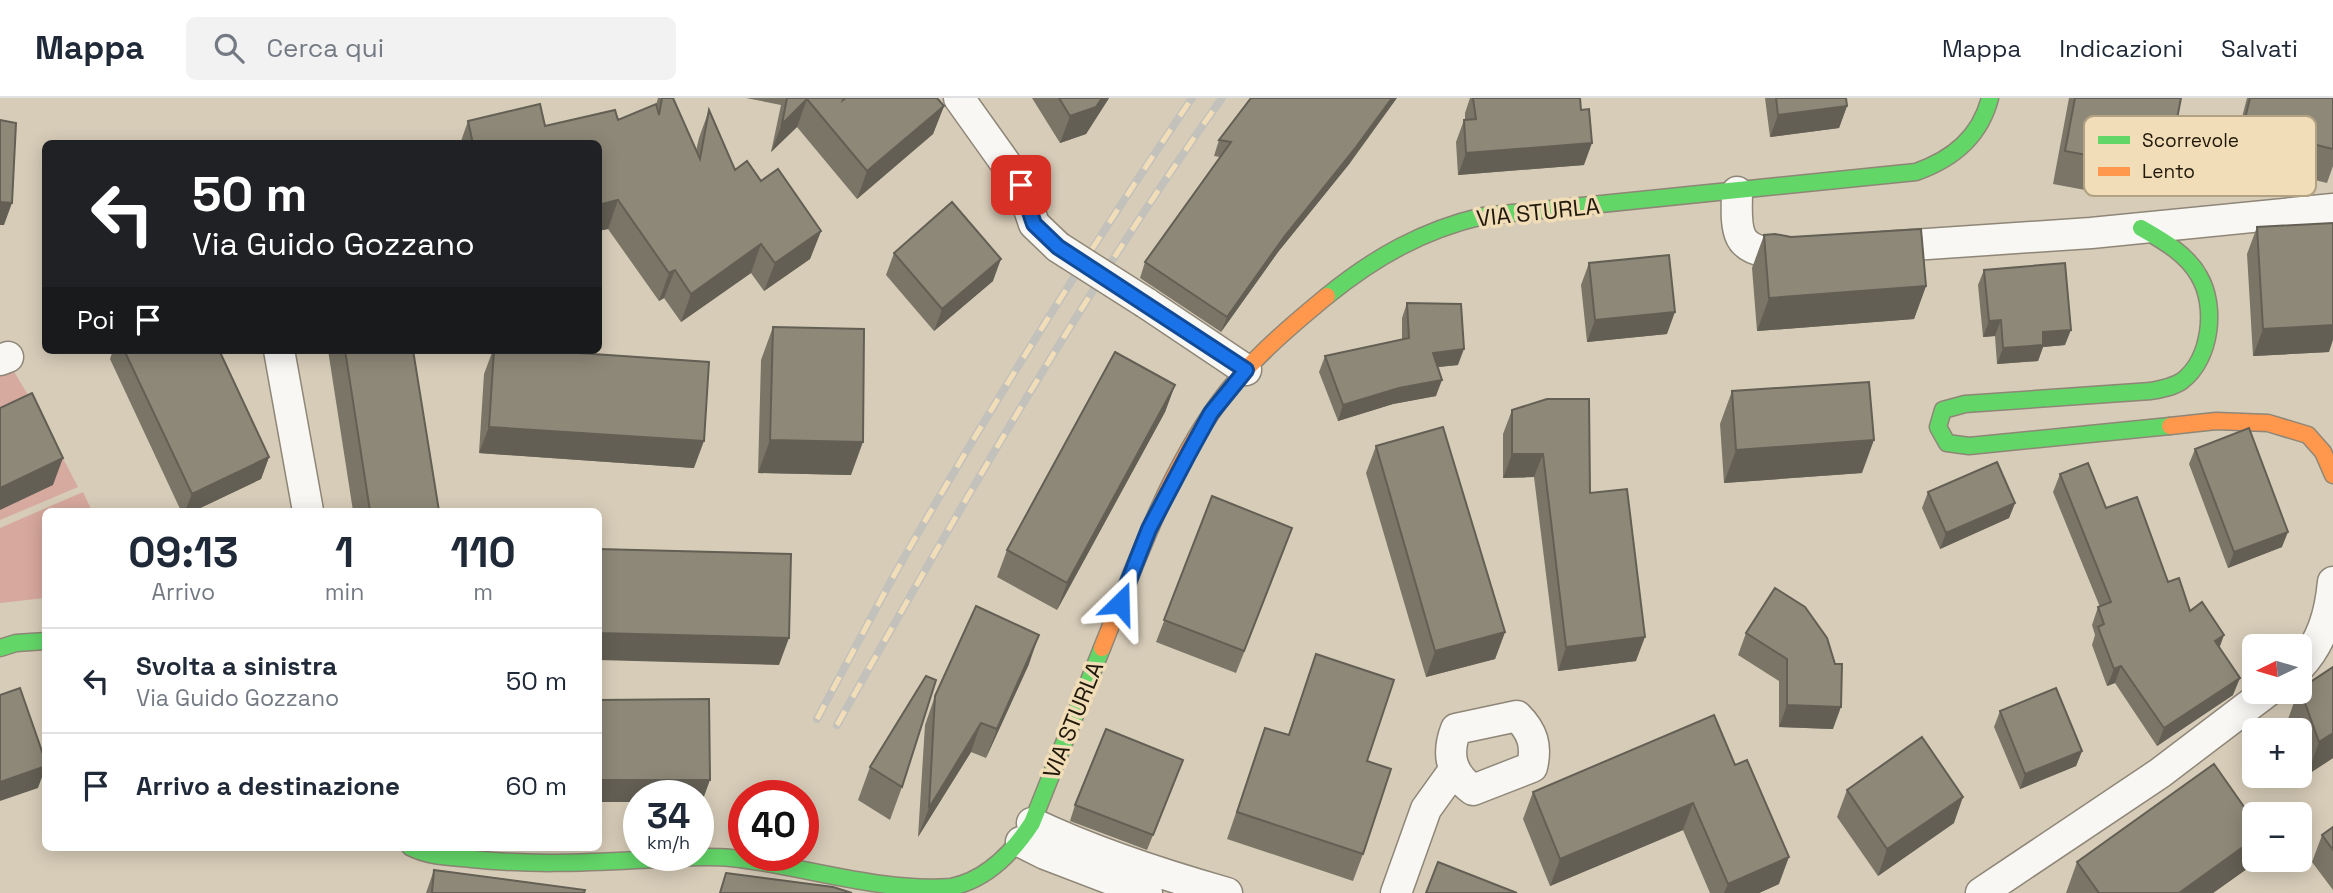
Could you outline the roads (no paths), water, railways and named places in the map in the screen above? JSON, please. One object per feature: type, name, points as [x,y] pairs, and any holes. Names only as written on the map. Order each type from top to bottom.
[{"type":"street","points":[[959,98],[1021,185],[1034,224],[1058,247],[1246,370]]},
{"type":"street","name":"VIA STURLA","points":[[421,851],[435,856],[485,861],[569,863],[719,857],[792,868],[879,890],[917,892],[951,887],[977,878],[1001,863],[1026,833],[1149,529],[1211,413],[1246,370],[1320,299],[1353,273],[1393,249],[1460,220],[1893,176],[1937,166],[1971,140],[1981,123],[1990,98]]},
{"type":"street","points":[[1737,192],[1741,237],[1753,247],[1778,253],[2141,228],[2333,209]]},
{"type":"street","points":[[2141,228],[2175,248],[2189,262],[2201,278],[2208,300],[2205,345],[2186,377],[2170,388],[2151,391],[1965,404],[1943,410],[1938,426],[1947,443],[1969,446],[2216,421],[2268,423],[2292,429],[2308,435],[2330,455]]},
{"type":"street","points":[[280,354],[307,508]]},
{"type":"street","points":[[2312,652],[2328,617],[2333,582]]},
{"type":"street","points":[[0,648],[16,643],[42,642]]},
{"type":"street","points":[[1981,893],[2160,773],[2251,704]]},
{"type":"street","points":[[1396,893],[1426,809],[1454,770]]},
{"type":"street","points":[[1026,833],[1045,854],[1147,893]]},
{"type":"street","points":[[1026,833],[1078,845],[1227,893]]},
{"type":"railway","points":[[817,719],[907,552],[986,419],[1087,257],[1192,98]]},
{"type":"railway","points":[[837,725],[974,486],[1069,328],[1222,98]]}]
